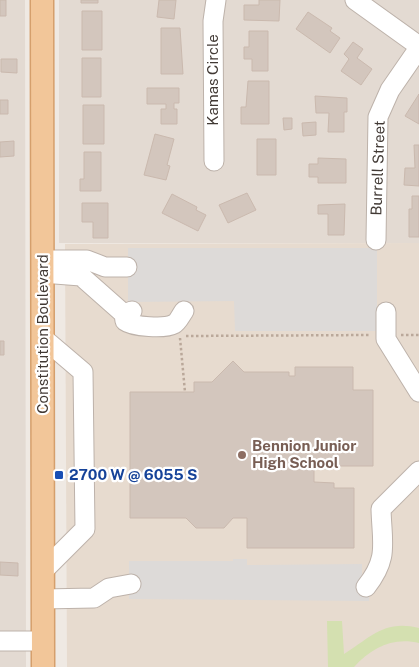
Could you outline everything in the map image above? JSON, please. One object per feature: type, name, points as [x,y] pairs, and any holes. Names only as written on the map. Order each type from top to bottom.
[{"type":"main road","name":"Constitution Boulevard","points":[[42,0],[43,667]]},
{"type":"street","name":"Kamas Circle","points":[[214,161],[213,21],[216,0]]},
{"type":"street","points":[[355,0],[419,47]]},
{"type":"street","name":"Burrell Street","points":[[376,240],[378,117],[390,90],[419,47]]},
{"type":"street","points":[[42,267],[87,260],[105,267],[127,267]]},
{"type":"street","points":[[42,267],[81,276],[128,312],[125,321],[134,326],[170,326],[176,323],[184,311]]},
{"type":"street","points":[[386,312],[386,339],[419,392]]},
{"type":"street","points":[[43,338],[83,372],[85,529],[43,572]]},
{"type":"street","points":[[366,587],[378,572],[383,561],[381,509],[419,471]]},
{"type":"street","points":[[43,599],[94,598],[108,588],[131,584]]},
{"type":"street","points":[[0,641],[43,641]]},
{"type":"path","points":[[185,392],[180,336],[419,335]]},
{"type":"shaded area","points":[[0,0],[25,0],[26,667],[0,667]]},
{"type":"shaded area","points":[[59,0],[419,0],[419,243],[59,243]]},
{"type":"shaded area","name":"Bennion Junior High School","points":[[419,243],[419,667],[67,667],[65,244]]},
{"type":"shaded area","points":[[128,248],[377,248],[377,331],[235,331],[234,301],[128,302]]},
{"type":"shaded area","points":[[233,559],[247,559],[247,565],[362,564],[362,573],[370,589],[369,601],[129,599],[129,561],[233,561]]},
{"type":"green space","points":[[327,621],[342,621],[344,654],[370,636],[396,626],[419,628],[419,643],[391,643],[375,649],[354,667],[328,667]]},
{"type":"building","points":[[0,0],[6,0],[6,16],[0,16]]},
{"type":"building","points":[[81,0],[98,0],[98,3],[81,3]]},
{"type":"building","points":[[159,0],[176,0],[174,19],[157,17]]},
{"type":"building","points":[[259,0],[280,0],[279,21],[244,20],[244,5],[259,5]]},
{"type":"building","points":[[82,11],[102,11],[102,50],[82,50]]},
{"type":"building","points":[[308,12],[332,28],[330,31],[340,38],[330,53],[296,29]]},
{"type":"building","points":[[161,28],[180,28],[183,74],[161,74]]},
{"type":"building","points":[[249,31],[268,31],[268,71],[252,71],[252,59],[244,59],[244,47],[249,47]]},
{"type":"building","points":[[353,42],[363,49],[357,58],[372,69],[361,85],[341,71],[349,59],[344,54]]},
{"type":"building","points":[[82,58],[101,58],[101,97],[82,97]]},
{"type":"building","points":[[1,59],[17,59],[17,73],[1,72]]},
{"type":"building","points":[[248,81],[269,81],[269,124],[241,124],[241,107],[246,107]]},
{"type":"building","points":[[147,88],[179,88],[179,103],[174,103],[174,109],[177,109],[177,124],[161,124],[161,109],[166,109],[166,104],[147,104]]},
{"type":"building","points":[[419,94],[419,124],[405,116]]},
{"type":"building","points":[[315,96],[347,98],[347,112],[344,112],[344,132],[328,132],[329,113],[316,113]]},
{"type":"building","points":[[0,100],[8,100],[8,114],[0,114]]},
{"type":"building","points":[[83,105],[104,105],[104,144],[83,144]]},
{"type":"building","points":[[283,118],[292,118],[292,129],[284,130]]},
{"type":"building","points":[[316,122],[316,135],[303,136],[302,123]]},
{"type":"building","points":[[155,134],[174,139],[167,165],[170,166],[166,180],[144,175]]},
{"type":"building","points":[[257,139],[276,139],[276,175],[257,175]]},
{"type":"building","points":[[14,141],[14,156],[0,157],[0,142]]},
{"type":"building","points":[[414,145],[419,145],[419,186],[404,185],[405,168],[415,168]]},
{"type":"building","points":[[84,152],[101,152],[101,191],[80,191],[80,179],[84,179]]},
{"type":"building","points":[[318,158],[346,159],[346,183],[318,183],[318,177],[309,177],[309,164],[318,164]]},
{"type":"building","points":[[247,193],[256,210],[228,223],[219,205]]},
{"type":"building","points":[[172,194],[197,207],[196,210],[206,215],[198,231],[162,213]]},
{"type":"building","points":[[412,196],[419,196],[419,237],[409,237],[409,209],[412,209]]},
{"type":"building","points":[[82,203],[108,203],[108,238],[93,238],[93,222],[82,222]]},
{"type":"building","points":[[345,204],[344,235],[328,235],[328,214],[318,214],[318,205]]},
{"type":"building","points":[[0,341],[4,341],[4,355],[0,355]]},
{"type":"building","points":[[233,361],[244,372],[289,372],[289,376],[295,376],[295,367],[353,367],[353,390],[373,390],[373,466],[314,466],[314,482],[334,483],[334,488],[354,488],[354,548],[247,548],[247,518],[233,518],[224,528],[196,528],[186,518],[130,518],[130,392],[194,392],[194,382],[212,382]]},
{"type":"building","points":[[0,562],[18,563],[18,576],[0,575]]},
{"type":"place","name":"Bennion Junior High School","points":[[242,455]]},
{"type":"place","name":"2700 W @ 6055 S","points":[[59,475]]}]
